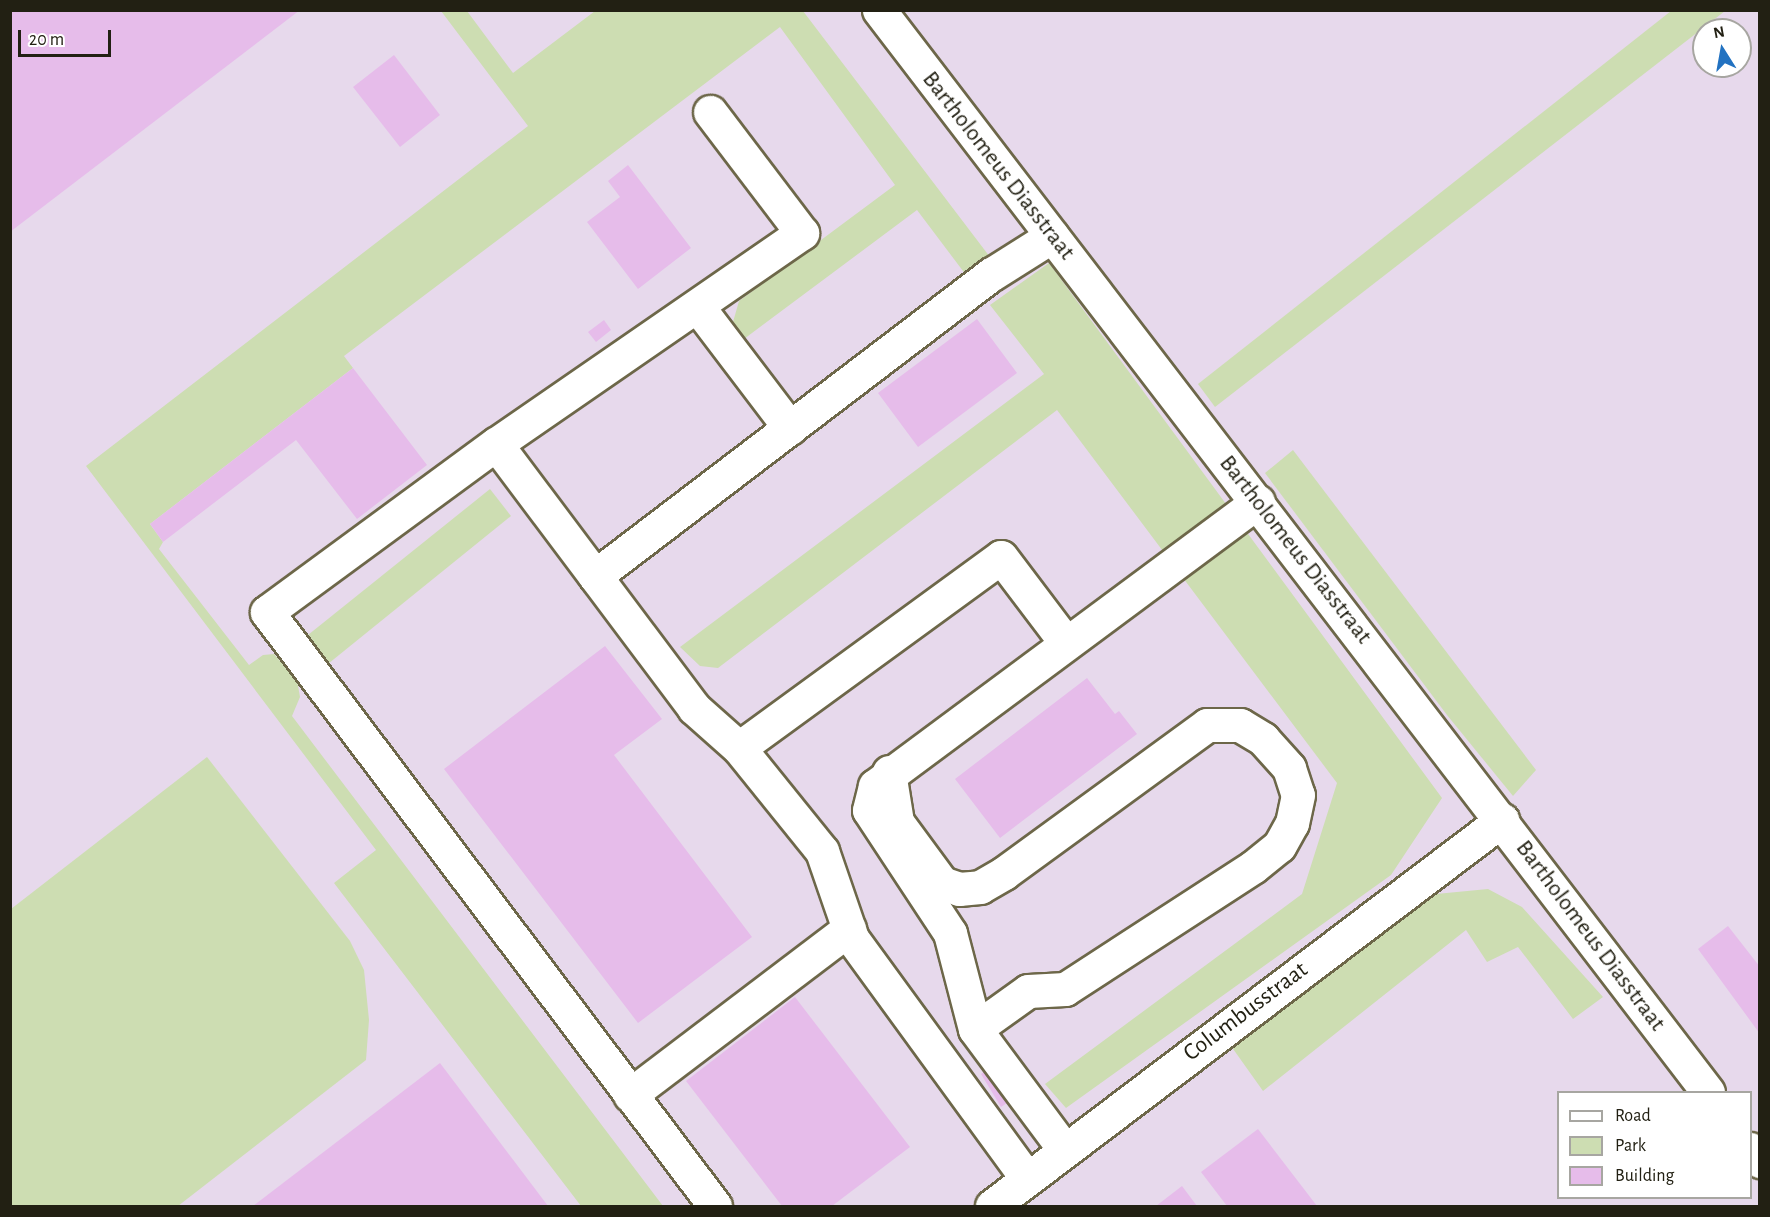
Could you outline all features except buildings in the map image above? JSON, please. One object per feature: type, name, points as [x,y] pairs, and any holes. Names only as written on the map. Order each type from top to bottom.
[{"type":"street","name":"Bartholomeus Diasstraat","points":[[879,10],[1502,820],[1707,1091]]},
{"type":"street","points":[[710,112],[802,233],[698,307],[496,444],[267,612],[715,1206]]},
{"type":"street","points":[[595,576],[992,274],[1052,236]]},
{"type":"street","points":[[698,307],[790,428]]},
{"type":"street","points":[[496,444],[694,708],[739,748],[822,851],[849,929],[1026,1178]]},
{"type":"street","points":[[1064,1149],[975,1029],[950,933],[878,830],[869,810],[875,786],[889,772],[1258,502]]},
{"type":"street","points":[[739,748],[1001,557],[1066,643]]},
{"type":"street","points":[[889,772],[897,822],[942,883],[959,889],[980,887],[1004,873],[1207,725],[1240,725],[1263,739],[1289,768],[1298,795],[1292,823],[1279,846],[1254,867],[1065,989],[1028,991],[975,1029]]},
{"type":"street","name":"Columbusstraat","points":[[992,1206],[1064,1149],[1502,820]]},
{"type":"street","points":[[630,1095],[849,929]]},
{"type":"shaded area","points":[[11,11],[1759,11],[1759,1206],[11,1206]]},
{"type":"green space","points":[[441,11],[467,11],[513,73],[595,11],[803,11],[993,261],[966,275],[917,210],[744,339],[739,335],[733,322],[739,301],[895,185],[780,27],[344,356],[353,368],[150,524],[163,542],[159,549],[249,665],[263,655],[274,654],[297,680],[300,697],[292,716],[663,1206],[581,1206],[334,883],[376,850],[86,466],[528,126]]},
{"type":"green space","points":[[1671,11],[1725,11],[1716,18],[1692,18],[1692,37],[1215,407],[1198,384]]},
{"type":"green space","points":[[1049,263],[1442,798],[1391,875],[1066,1108],[1045,1084],[1302,894],[1337,783],[1057,410],[718,668],[700,666],[680,647],[1044,374],[990,305]]},
{"type":"green space","points":[[1293,450],[1536,770],[1513,796],[1447,715],[1265,473]]},
{"type":"green space","points":[[490,489],[511,516],[318,672],[298,643]]},
{"type":"green space","points":[[207,757],[350,941],[364,970],[369,1020],[366,1060],[178,1206],[11,1206],[11,909]]},
{"type":"green space","points":[[1488,889],[1522,907],[1603,997],[1573,1019],[1518,947],[1487,962],[1466,930],[1263,1091],[1226,1039],[1411,907],[1436,894]]}]
